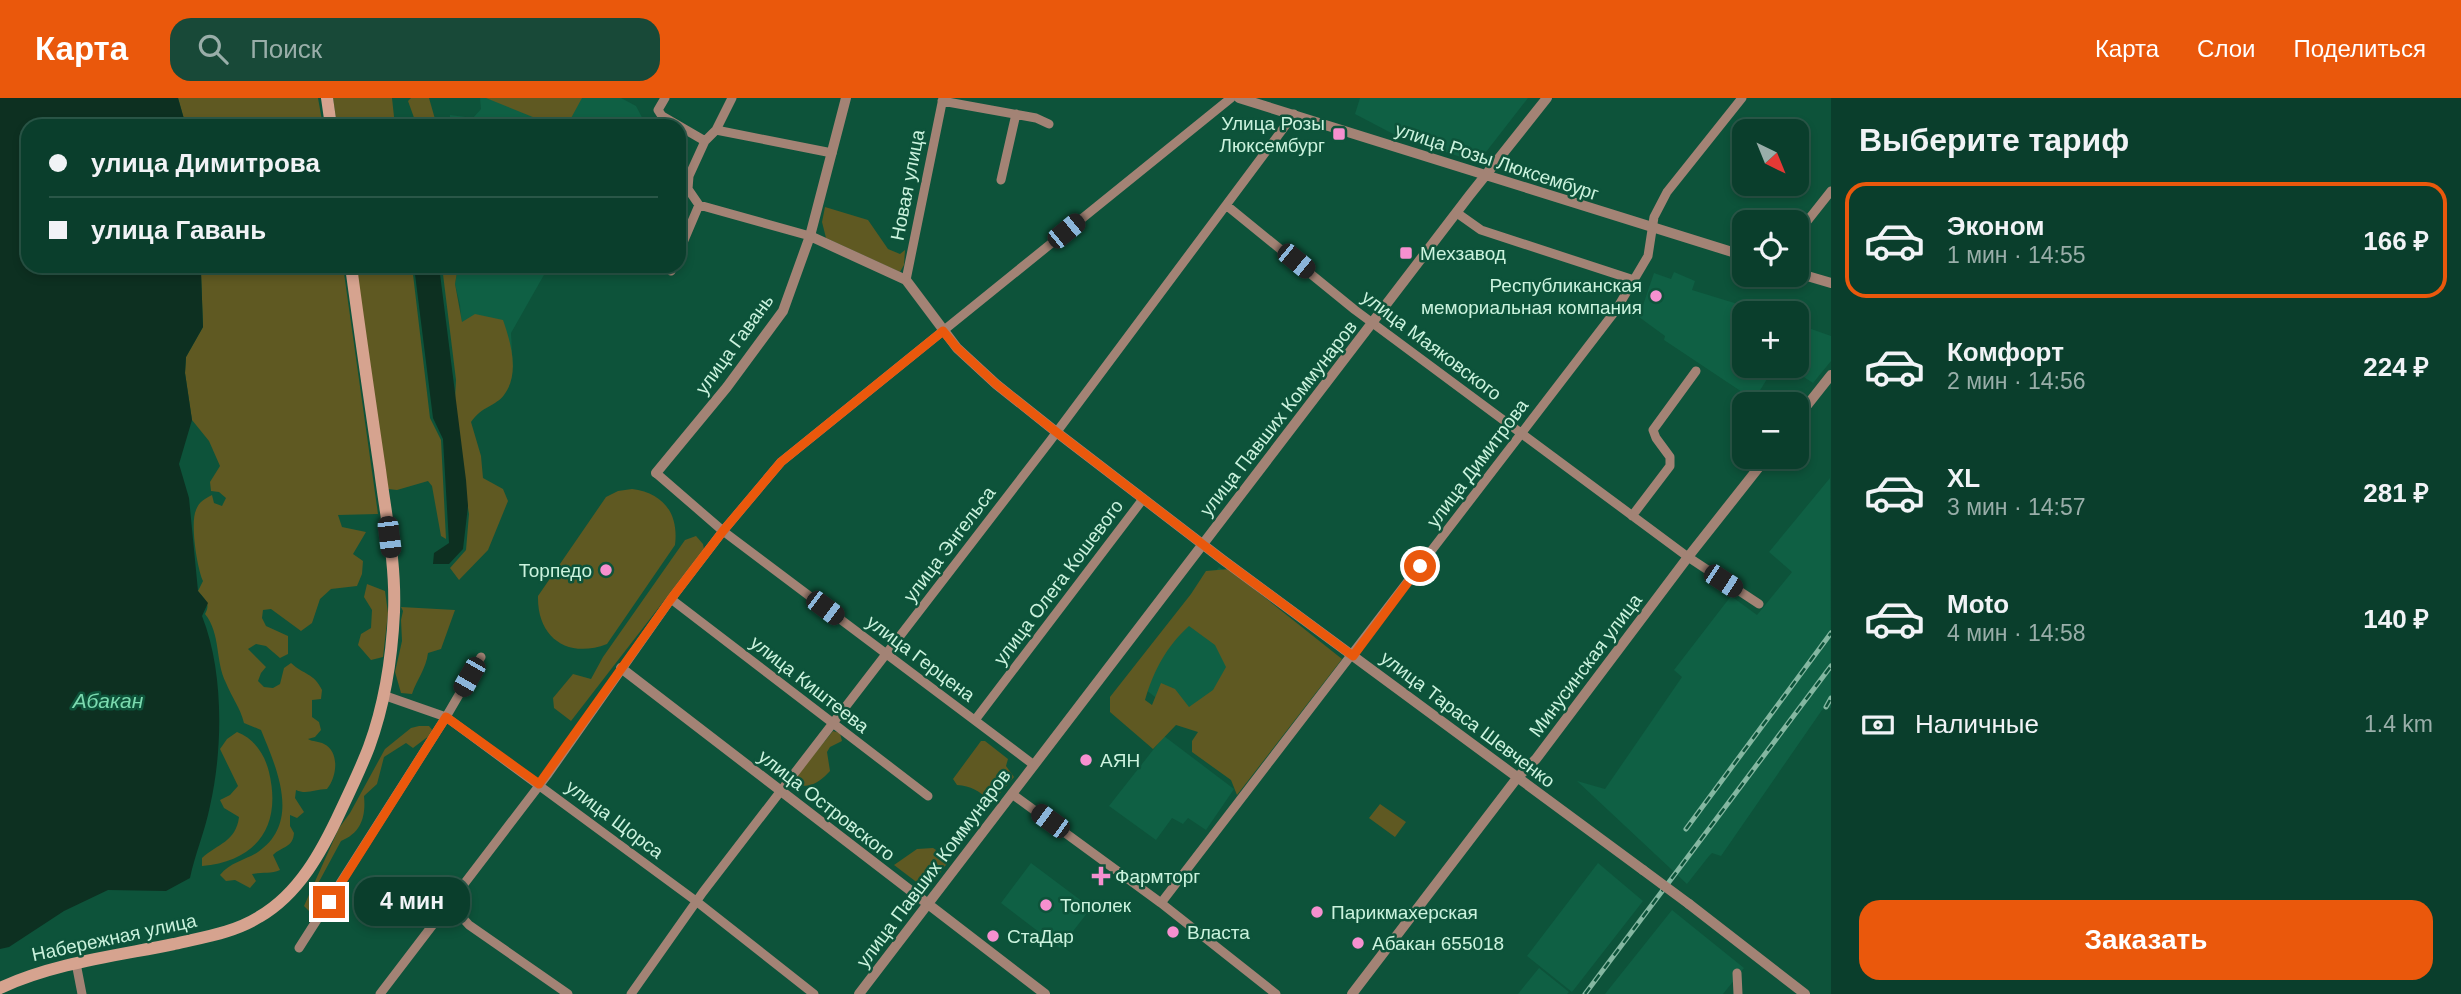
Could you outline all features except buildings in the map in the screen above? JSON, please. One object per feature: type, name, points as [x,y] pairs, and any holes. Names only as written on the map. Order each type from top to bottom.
[{"type":"main road","points":[[327,98],[330,119]]},
{"type":"main road","name":"Набережная улица","points":[[0,988],[22,978],[76,963],[239,928],[274,907],[302,879],[336,821],[369,747],[383,695],[394,612],[392,561],[352,273]]},
{"type":"street","points":[[665,98],[658,110],[667,119]]},
{"type":"street","points":[[686,236],[699,205],[688,189],[689,176],[705,141],[716,131],[732,98]]},
{"type":"street","name":"улица Гавань","points":[[656,473],[727,387],[783,311],[810,236],[846,98]]},
{"type":"street","points":[[380,994],[539,784],[671,599],[781,462],[1231,98]]},
{"type":"street","name":"улица Розы Люксембург","points":[[1239,98],[1732,252]]},
{"type":"street","name":"улица Павших Коммунаров","points":[[859,994],[1547,98]]},
{"type":"street","name":"улица Димитрова","points":[[1161,903],[1616,310],[1648,256],[1654,217],[1667,192],[1742,98]]},
{"type":"street","points":[[942,100],[1036,118],[1049,124]]},
{"type":"street","name":"Новая улица","points":[[906,280],[942,100]]},
{"type":"street","points":[[1001,180],[1016,114]]},
{"type":"street","name":"улица Энгельса","points":[[631,994],[696,901],[1294,114]]},
{"type":"street","points":[[686,130],[705,141]]},
{"type":"street","points":[[716,131],[832,153]]},
{"type":"street","points":[[1809,219],[1831,191]]},
{"type":"street","name":"улица Тараса Шевченко","points":[[699,205],[810,236],[906,280],[957,348],[996,384],[1055,431],[1353,656],[1689,904],[1805,994]]},
{"type":"street","name":"улица Маяковского","points":[[1226,205],[1374,323],[1688,557],[1759,604]]},
{"type":"street","points":[[1457,213],[1481,230],[1634,280]]},
{"type":"street","points":[[1809,276],[1831,284]]},
{"type":"street","points":[[1632,516],[1670,466],[1670,457],[1653,430],[1696,371]]},
{"type":"street","points":[[1809,403],[1831,375]]},
{"type":"street","name":"Минусинская улица","points":[[1352,994],[1758,469]]},
{"type":"street","name":"улица Герцена","points":[[656,473],[723,531],[1034,765]]},
{"type":"street","name":"улица Олега Кошевого","points":[[975,720],[1143,499]]},
{"type":"street","name":"улица Киштеева","points":[[671,599],[928,796]]},
{"type":"street","points":[[299,948],[446,717],[481,657]]},
{"type":"street","name":"улица Островского","points":[[621,668],[1045,994]]},
{"type":"street","name":"улица Щорса","points":[[383,695],[446,717],[696,901],[814,994]]},
{"type":"street","points":[[1012,794],[1161,903],[1276,994]]},
{"type":"street","points":[[449,904],[470,925],[568,994]]},
{"type":"street","points":[[76,963],[82,994]]},
{"type":"street","points":[[1737,973],[1738,994]]},
{"type":"shaded area","points":[[178,98],[318,98],[322,119],[184,119]]},
{"type":"shaded area","points":[[333,98],[392,98],[394,119],[336,119]]},
{"type":"shaded area","points":[[411,98],[429,98],[435,119],[414,119],[408,101]]},
{"type":"shaded area","points":[[480,98],[621,98],[636,106],[643,119],[450,119],[450,115],[473,118],[481,109]]},
{"type":"shaded area","points":[[486,98],[582,98],[571,119],[538,119]]},
{"type":"shaded area","points":[[1360,98],[1528,98],[1476,162],[1397,136],[1355,114]]},
{"type":"shaded area","points":[[825,207],[868,220],[888,249],[900,254],[905,250],[904,265],[900,272],[826,238],[822,222]]},
{"type":"shaded area","points":[[1674,272],[1695,281],[1692,290],[1732,302],[1732,378],[1768,378],[1759,392],[1742,392],[1664,340],[1665,336],[1639,317],[1654,273],[1671,279]]},
{"type":"shaded area","points":[[201,273],[344,273],[378,514],[338,515],[342,527],[366,532],[353,554],[363,561],[357,586],[331,589],[320,599],[312,623],[301,631],[271,609],[263,610],[262,618],[266,626],[288,636],[288,654],[280,658],[266,646],[256,644],[248,649],[266,667],[258,681],[264,687],[273,688],[280,684],[284,668],[291,663],[319,684],[322,690],[321,699],[312,700],[312,717],[319,722],[321,730],[315,737],[308,739],[329,748],[335,759],[335,772],[327,789],[307,792],[296,790],[295,798],[304,812],[297,818],[290,815],[290,826],[294,833],[292,842],[273,855],[280,870],[252,874],[256,881],[250,888],[235,880],[226,881],[220,875],[233,864],[258,852],[271,840],[279,825],[282,794],[261,730],[244,723],[226,683],[216,639],[205,614],[207,604],[198,591],[203,581],[195,545],[194,516],[202,501],[212,495],[214,503],[222,506],[226,498],[219,492],[211,491],[210,482],[220,466],[209,441],[192,420],[185,373],[186,357],[203,327]]},
{"type":"shaded area","points":[[357,273],[413,273],[430,418],[441,440],[446,539],[441,536],[432,486],[428,481],[397,490],[388,489]]},
{"type":"shaded area","points":[[443,273],[457,273],[455,284],[462,322],[475,314],[503,320],[509,338],[513,368],[509,387],[504,395],[471,422],[481,456],[483,478],[503,489],[508,501],[488,550],[459,580],[450,568],[466,550],[469,514],[454,419],[456,380]]},
{"type":"shaded area","points":[[457,273],[545,273],[511,333],[513,368],[463,337],[455,284]]},
{"type":"shaded area","points":[[1809,328],[1831,336],[1831,361],[1813,383],[1805,378],[1809,378]]},
{"type":"shaded area","points":[[1830,478],[1831,708],[1822,710],[1721,856],[1712,853],[1687,884],[1577,781],[1605,789],[1682,677],[1674,670],[1731,596],[1757,615],[1792,572],[1769,552]]},
{"type":"shaded area","name":"Торпедо","points":[[632,489],[652,495],[667,506],[674,523],[675,545],[607,644],[580,649],[568,646],[549,634],[539,611],[538,596],[606,497],[618,491]]},
{"type":"shaded area","points":[[696,536],[704,549],[571,721],[554,708],[553,698],[573,674],[591,679],[603,657],[685,540]]},
{"type":"shaded area","points":[[1219,567],[1285,616],[1200,732],[1132,679]]},
{"type":"shaded area","points":[[1229,569],[1342,659],[1237,795],[1231,780],[1192,752],[1192,741],[1198,732],[1176,725],[1153,749],[1110,712],[1110,697],[1206,571]],"holes":[[[1189,626],[1215,645],[1226,667],[1213,690],[1189,707],[1175,689],[1161,683],[1152,705],[1145,700],[1162,660]]]},
{"type":"shaded area","points":[[367,584],[385,591],[388,613],[383,657],[371,660],[358,645],[361,634],[371,628],[372,610],[364,597]]},
{"type":"shaded area","points":[[401,607],[455,610],[441,649],[428,653],[412,694],[401,693],[395,672],[402,641]]},
{"type":"shaded area","points":[[429,726],[434,732],[413,748],[406,743],[384,757],[377,784],[364,796],[361,823],[353,834],[341,841],[314,891],[317,908],[310,912],[304,906],[339,828],[385,749],[411,728]]},
{"type":"shaded area","points":[[833,731],[840,733],[842,741],[830,747],[827,752],[830,771],[822,779],[807,786],[798,783],[794,779]]},
{"type":"shaded area","points":[[237,732],[254,743],[262,753],[269,772],[272,809],[261,837],[251,848],[238,857],[202,866],[202,858],[225,842],[237,825],[239,817],[224,808],[220,800],[230,795],[238,786],[220,749],[227,739]]},
{"type":"shaded area","points":[[1164,736],[1234,789],[1206,830],[1188,818],[1183,824],[1172,818],[1156,840],[1109,806]]},
{"type":"shaded area","points":[[981,741],[985,741],[1008,759],[1006,766],[1014,777],[994,800],[989,800],[971,788],[957,785],[953,779]]},
{"type":"shaded area","points":[[1380,804],[1406,822],[1395,837],[1369,818]]},
{"type":"shaded area","points":[[933,848],[949,861],[927,890],[894,865],[917,849]]},
{"type":"shaded area","name":"Тополек","points":[[1031,863],[1091,908],[1060,948],[1001,903]]},
{"type":"shaded area","points":[[1598,863],[1643,901],[1572,992],[1527,956]]},
{"type":"shaded area","points":[[1672,910],[1744,968],[1723,994],[1605,994]]},
{"type":"shaded area","points":[[1539,968],[1569,992],[1518,994]]},
{"type":"water","name":"Абакан","points":[[0,98],[178,98],[184,119],[21,119],[21,273],[201,273],[203,327],[186,357],[185,373],[192,420],[179,464],[189,498],[198,591],[208,603],[202,616],[218,685],[219,735],[208,815],[190,878],[166,891],[108,890],[64,911],[9,947],[0,949]]},
{"type":"water","points":[[415,273],[440,273],[466,480],[468,506],[463,549],[449,564],[433,564],[434,553],[449,543],[443,439],[433,418]]},
{"type":"railway","points":[[1686,829],[1831,633]]},
{"type":"railway","points":[[1585,994],[1831,666]]},
{"type":"railway","points":[[1826,707],[1831,698]]},
{"type":"place","name":"Улица Розы Люксембург","points":[[1339,134]]},
{"type":"place","name":"Мехзавод","points":[[1406,253]]},
{"type":"place","name":"Республиканская мемориальная компания","points":[[1656,296]]},
{"type":"place","name":"Торпедо","points":[[606,570]]},
{"type":"place","name":"АЯН","points":[[1086,760]]},
{"type":"place","name":"Фармторг","points":[[1101,876]]},
{"type":"place","name":"Тополек","points":[[1046,905]]},
{"type":"place","name":"Парикмахерская","points":[[1317,912]]},
{"type":"place","name":"Власта","points":[[1173,932]]},
{"type":"place","name":"СтаДар","points":[[993,936]]},
{"type":"place","name":"Абакан 655018","points":[[1358,943]]},
{"type":"route","points":[[329,902],[446,717],[539,784],[671,599],[781,462],[943,331],[957,348],[996,384],[1055,431],[1353,656],[1420,566]]}]
